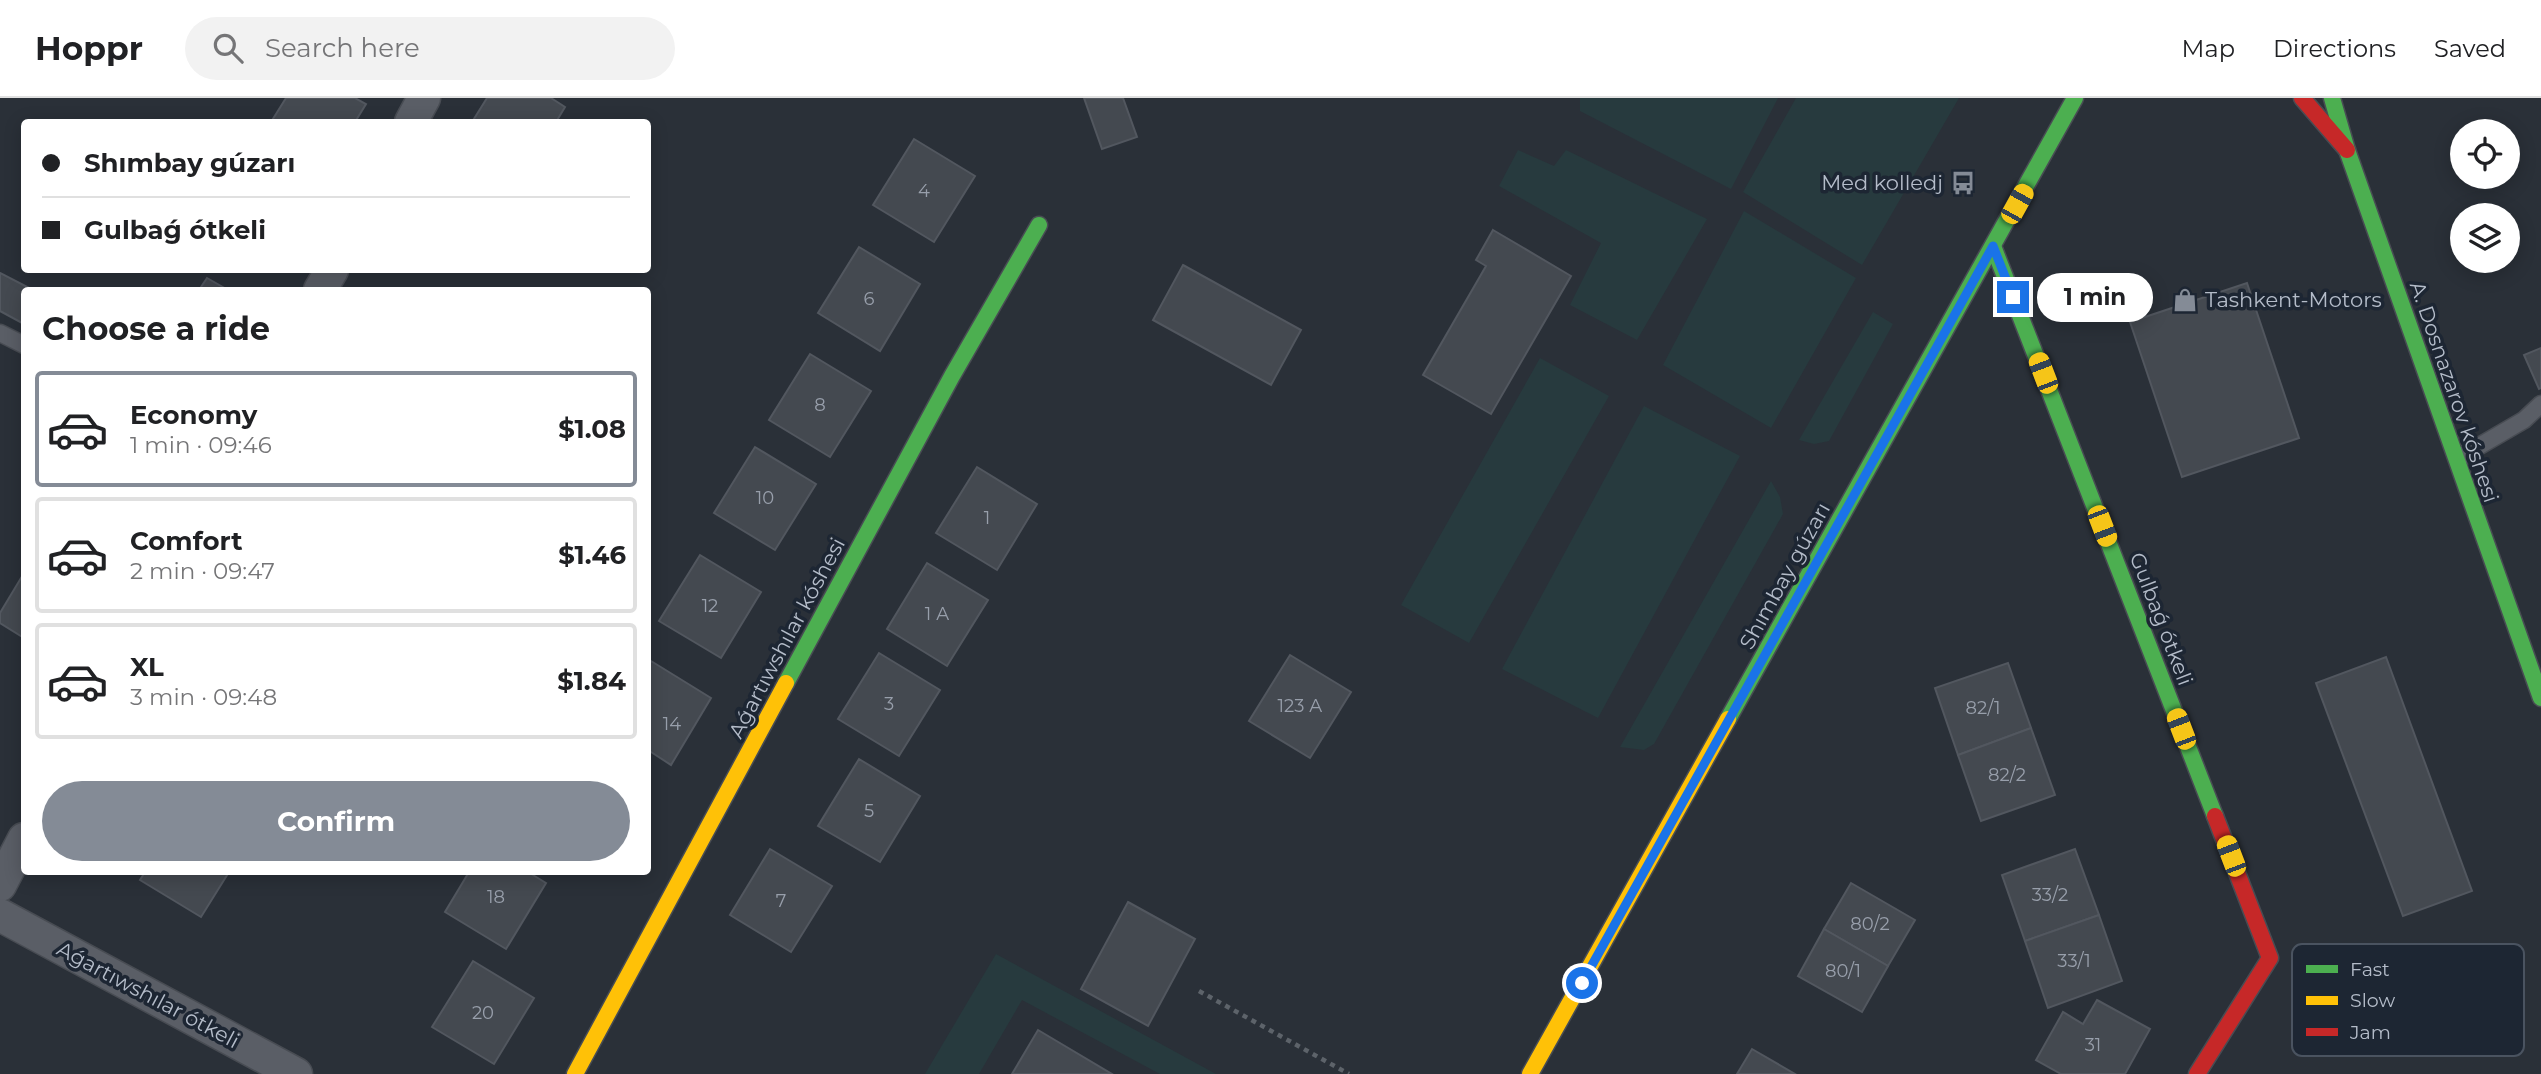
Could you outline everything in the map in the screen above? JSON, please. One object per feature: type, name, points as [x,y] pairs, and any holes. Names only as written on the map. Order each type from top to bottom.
[{"type":"street","points":[[413,119],[424,98]]},
{"type":"street","name":"Shımbay gúzarı","points":[[1530,1074],[2076,98]]},
{"type":"street","points":[[2302,98],[2347,150]]},
{"type":"street","name":"A. Dosnazarov kóshesi","points":[[2332,98],[2347,150],[2541,698]]},
{"type":"street","name":"Aǵartıwshılar kóshesi","points":[[575,1074],[952,376],[1039,225]]},
{"type":"street","name":"Gulbaǵ ótkeli","points":[[1993,246],[2270,958],[2197,1074]]},
{"type":"street","points":[[0,885],[21,845]]},
{"type":"street","name":"Aǵartıwshılar ótkeli","points":[[0,915],[296,1074]]},
{"type":"lane","points":[[0,333],[21,344]]},
{"type":"lane","points":[[2455,460],[2524,420],[2541,404]]},
{"type":"path","points":[[1199,991],[1349,1074]]},
{"type":"green space","points":[[1580,98],[1778,98],[1731,189],[1580,111]]},
{"type":"green space","points":[[1796,98],[1959,98],[1862,265],[1743,192]]},
{"type":"green space","points":[[1518,150],[1554,166],[1566,150],[1707,219],[1637,340],[1570,305],[1601,243],[1499,186]]},
{"type":"green space","points":[[1744,211],[1856,278],[1771,428],[1663,365]]},
{"type":"green space","points":[[1873,312],[1893,324],[1829,441],[1814,444],[1799,440]]},
{"type":"green space","points":[[1540,358],[1609,396],[1469,643],[1401,605]]},
{"type":"green space","points":[[1644,406],[1740,456],[1598,718],[1502,669]]},
{"type":"green space","points":[[1771,481],[1780,497],[1783,514],[1654,744],[1644,750],[1620,747]]},
{"type":"green space","points":[[996,954],[1216,1074],[1160,1074],[1022,1000],[979,1074],[925,1074]]},
{"type":"building","points":[[286,98],[355,98],[366,104],[357,119],[273,119]]},
{"type":"building","points":[[487,98],[551,98],[565,107],[558,119],[474,119]]},
{"type":"building","points":[[1084,98],[1123,98],[1137,137],[1102,149]]},
{"type":"building","points":[[914,139],[975,176],[934,242],[873,205]]},
{"type":"building","points":[[1493,230],[1571,276],[1491,414],[1423,375],[1486,266],[1476,260]]},
{"type":"building","points":[[859,247],[920,284],[880,351],[818,313]]},
{"type":"building","points":[[1183,265],[1301,330],[1271,385],[1153,320]]},
{"type":"building","points":[[0,273],[27,287],[21,287],[21,322],[0,311]]},
{"type":"building","points":[[207,278],[223,287],[201,287]]},
{"type":"building","points":[[2247,283],[2299,438],[2182,477],[2130,322]]},
{"type":"building","points":[[2541,348],[2541,388],[2539,389],[2524,355]]},
{"type":"building","points":[[810,354],[871,391],[830,457],[769,420]]},
{"type":"building","points":[[755,447],[816,484],[775,550],[714,513]]},
{"type":"building","points":[[977,467],[1037,504],[997,570],[936,533]]},
{"type":"building","points":[[700,555],[761,592],[721,658],[659,621]]},
{"type":"building","points":[[927,563],[988,600],[947,666],[887,629]]},
{"type":"building","points":[[21,578],[21,636],[0,623],[0,613]]},
{"type":"building","points":[[879,653],[940,690],[899,756],[838,719]]},
{"type":"building","points":[[1290,655],[1351,692],[1310,758],[1249,721]]},
{"type":"building","points":[[2386,657],[2472,891],[2403,916],[2316,683]]},
{"type":"building","points":[[651,661],[711,698],[671,765],[651,752]]},
{"type":"building","points":[[2008,663],[2031,728],[1958,755],[1935,688]]},
{"type":"building","points":[[2031,728],[2055,795],[1981,821],[1958,755]]},
{"type":"building","points":[[859,759],[920,796],[880,862],[818,826]]},
{"type":"building","points":[[770,849],[832,886],[791,952],[730,915]]},
{"type":"building","points":[[2075,849],[2099,915],[2025,941],[2002,875]]},
{"type":"building","points":[[143,875],[227,875],[201,917],[140,880]]},
{"type":"building","points":[[467,875],[533,875],[546,883],[506,949],[445,912]]},
{"type":"building","points":[[1851,883],[1915,920],[1888,966],[1824,929]]},
{"type":"building","points":[[1128,902],[1195,939],[1148,1026],[1081,989]]},
{"type":"building","points":[[2099,915],[2122,981],[2048,1008],[2025,941]]},
{"type":"building","points":[[1824,929],[1888,966],[1862,1012],[1798,976]]},
{"type":"building","points":[[473,961],[534,998],[494,1064],[432,1027]]},
{"type":"building","points":[[2097,1000],[2150,1029],[2125,1074],[2061,1074],[2036,1060],[2063,1012],[2083,1024]]},
{"type":"building","points":[[1038,1030],[1112,1074],[1012,1074]]},
{"type":"building","points":[[1752,1049],[1795,1074],[1737,1074]]},
{"type":"traffic: fast","points":[[1728,719],[2075,98]]},
{"type":"traffic: fast","points":[[2332,98],[2347,150],[2541,698]]},
{"type":"traffic: fast","points":[[786,683],[952,376],[1039,225]]},
{"type":"traffic: fast","points":[[1993,246],[2215,816]]},
{"type":"traffic: slow","points":[[575,1074],[786,683]]},
{"type":"traffic: slow","points":[[1530,1074],[1728,719]]},
{"type":"traffic: jam","points":[[2302,98],[2347,150]]},
{"type":"traffic: jam","points":[[2197,1074],[2270,958],[2215,816]]},
{"type":"place","name":"Med kolledj","points":[[1963,183]]},
{"type":"place","name":"Tashkent-Motors","points":[[2185,300]]},
{"type":"route","points":[[1582,983],[1993,246],[2013,297]]}]
